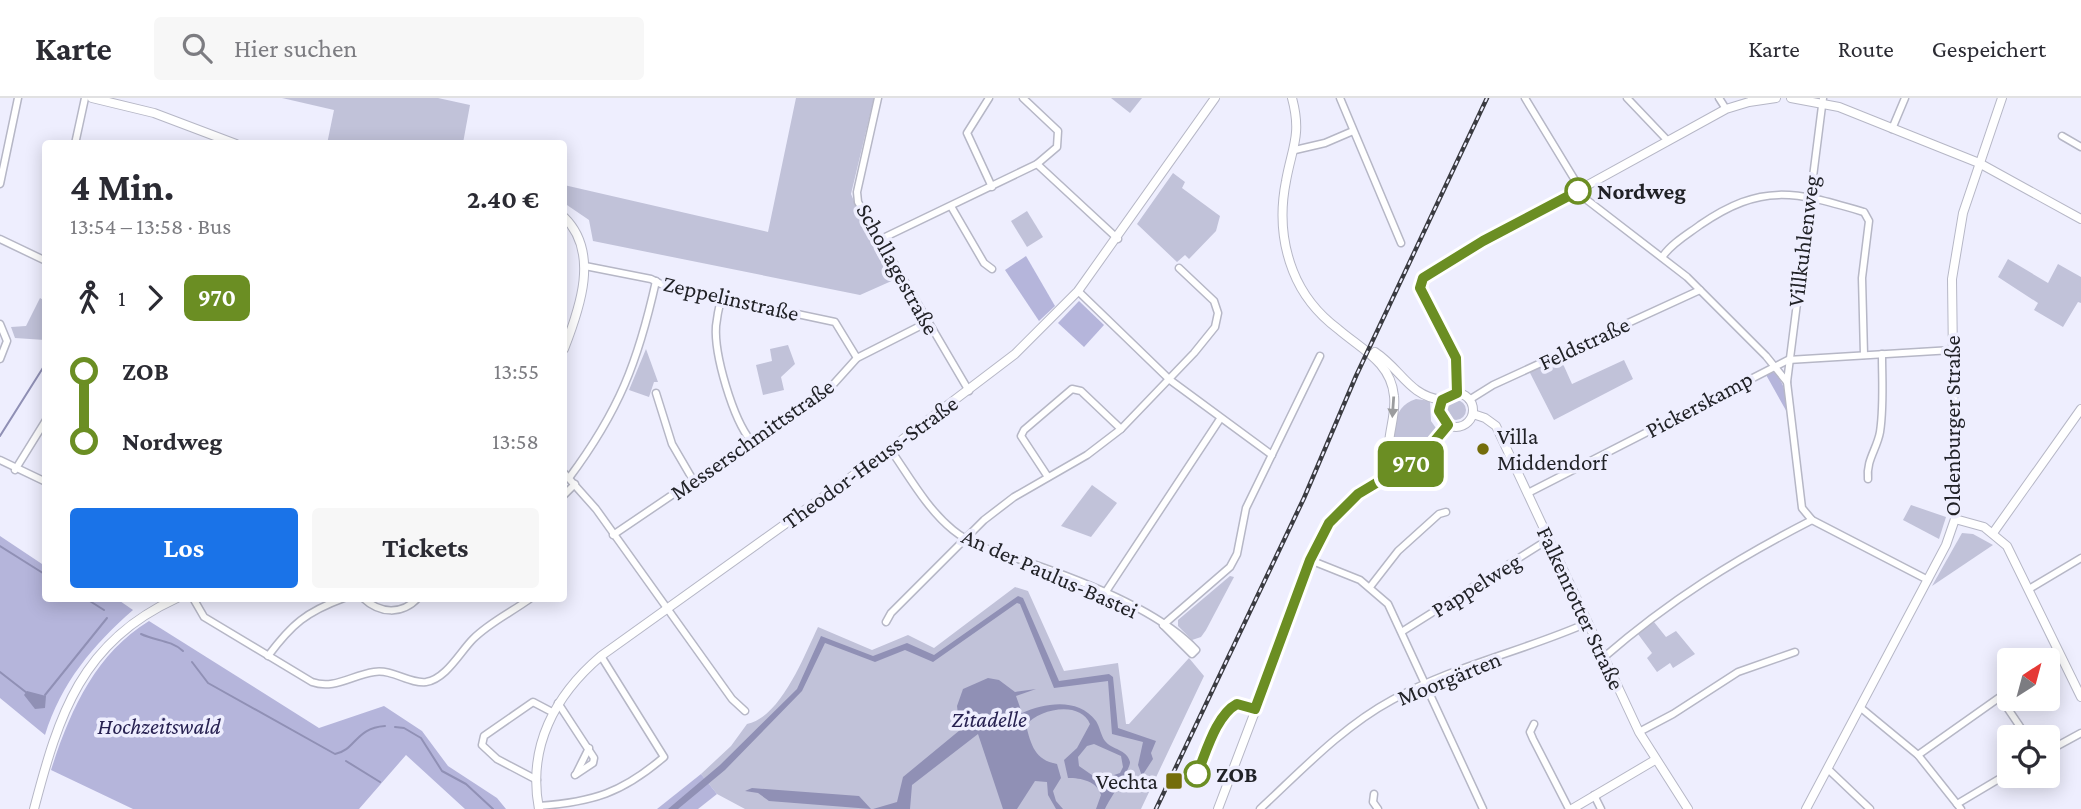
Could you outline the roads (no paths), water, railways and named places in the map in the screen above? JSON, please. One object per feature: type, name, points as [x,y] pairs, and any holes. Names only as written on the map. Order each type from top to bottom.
[{"type":"street","points":[[0,184],[18,98]]},
{"type":"street","points":[[76,140],[85,98]]},
{"type":"street","points":[[92,98],[164,117],[225,140]]},
{"type":"street","name":"Schollagestraße","points":[[878,98],[857,192],[862,212],[969,391]]},
{"type":"street","points":[[989,98],[967,133],[992,187]]},
{"type":"street","points":[[879,240],[952,208],[1037,164],[1057,147],[1060,137],[1058,131],[1023,98]]},
{"type":"street","name":"Theodor-Heuss-Straße","points":[[539,808],[537,780],[541,744],[552,712],[574,681],[601,656],[969,391],[1032,338],[1078,291],[1118,239],[1215,98]]},
{"type":"street","points":[[1292,98],[1297,130],[1282,203],[1284,237],[1292,270],[1314,305],[1383,366],[1390,378],[1395,398],[1390,435],[1389,475]]},
{"type":"street","points":[[1340,98],[1401,243]]},
{"type":"street","points":[[1525,98],[1579,191],[1587,200],[1663,256],[1700,290],[1787,382]]},
{"type":"street","points":[[1627,98],[1668,141]]},
{"type":"street","points":[[1719,98],[1726,109]]},
{"type":"street","points":[[1457,393],[1456,358],[1420,288],[1423,278],[1483,241],[1726,109],[1776,98]]},
{"type":"street","points":[[1791,98],[1823,100],[1979,163],[2081,219]]},
{"type":"street","points":[[1892,129],[1905,98]]},
{"type":"street","name":"Oldenburger Straße","points":[[1806,809],[1928,580],[1955,519],[1952,350],[1954,260],[1963,213],[2002,98]]},
{"type":"street","name":"Villkuhlenweg","points":[[1812,520],[1802,508],[1787,382],[1823,100]]},
{"type":"street","points":[[1295,150],[1325,143],[1353,131]]},
{"type":"street","points":[[2062,136],[2081,147]]},
{"type":"street","points":[[1037,164],[1118,239]]},
{"type":"street","points":[[1663,256],[1708,220],[1752,198],[1777,194],[1809,196],[1868,216],[1862,278],[1864,355]]},
{"type":"street","points":[[952,208],[984,263],[992,269]]},
{"type":"street","points":[[567,222],[582,246],[585,266],[579,302],[567,340]]},
{"type":"street","points":[[0,239],[42,257]]},
{"type":"street","name":"Zeppelinstraße","points":[[585,266],[656,281],[665,286],[721,299],[835,322],[857,358]]},
{"type":"street","points":[[886,622],[891,613],[965,538],[1014,497],[1087,455],[1121,429],[1170,380],[1215,327],[1218,313],[1214,301],[1179,268]]},
{"type":"street","points":[[656,281],[644,336],[623,393],[603,432],[569,478],[732,699],[746,711]]},
{"type":"street","name":"Feldstraße","points":[[1469,400],[1493,384],[1700,290]]},
{"type":"street","points":[[1078,291],[1170,380],[1220,419],[1272,454]]},
{"type":"street","points":[[721,299],[716,328],[718,346],[739,424],[751,441]]},
{"type":"street","name":"Messerschmittstraße","points":[[613,535],[830,388],[857,358],[926,323]]},
{"type":"street","points":[[0,324],[7,341],[0,359]]},
{"type":"street","points":[[1357,343],[1390,363],[1410,388],[1442,400],[1457,393]]},
{"type":"street","name":"Pickerskamp","points":[[1528,494],[1773,365],[1788,360],[1952,350]]},
{"type":"street","points":[[1868,479],[1867,465],[1879,437],[1881,424],[1882,354]]},
{"type":"street","points":[[1163,625],[1230,567],[1237,554],[1246,508],[1320,356]]},
{"type":"street","points":[[1048,477],[1021,436],[1024,430],[1072,389],[1082,391],[1121,429]]},
{"type":"street","points":[[656,393],[672,444],[694,480]]},
{"type":"street","points":[[1448,425],[1463,426],[1472,414],[1469,400],[1457,393]]},
{"type":"street","points":[[1442,400],[1439,411],[1448,425]]},
{"type":"street","points":[[1993,533],[2081,409]]},
{"type":"street","name":"Falkenrotter Straße","points":[[1472,414],[1485,418],[1496,426],[1639,732],[1688,809]]},
{"type":"street","points":[[1105,593],[1220,419]]},
{"type":"street","points":[[1221,808],[1310,560],[1338,513],[1358,494],[1407,466],[1431,448],[1448,425]]},
{"type":"street","points":[[15,470],[42,426]]},
{"type":"street","points":[[1390,435],[1397,460],[1407,466]]},
{"type":"street","name":"An der Paulus-Bastei","points":[[890,449],[941,518],[965,538],[1105,593],[1163,625],[1194,652]]},
{"type":"street","points":[[0,460],[15,470],[42,480]]},
{"type":"street","points":[[1370,587],[1398,551],[1439,514],[1446,512]]},
{"type":"street","points":[[1955,519],[1993,533],[2012,554],[2078,683],[2081,697]]},
{"type":"street","points":[[1603,658],[1661,609],[1692,587],[1812,520],[1928,580]]},
{"type":"street","name":"Pappelweg","points":[[1403,631],[1549,539]]},
{"type":"street","points":[[2029,589],[2081,558]]},
{"type":"street","points":[[1310,560],[1370,587],[1388,604],[1403,631],[1483,809]]},
{"type":"street","points":[[34,809],[54,737],[67,702],[82,674],[125,628],[170,602]]},
{"type":"street","points":[[195,602],[204,617],[321,685],[373,672],[388,672],[420,682],[440,677],[475,637],[525,602]]},
{"type":"street","points":[[268,656],[292,625],[306,615],[335,602]]},
{"type":"street","points":[[369,602],[390,612],[407,607],[413,602]]},
{"type":"street","name":"Moorgärten","points":[[1260,809],[1358,722],[1392,700],[1426,684],[1543,642],[1587,623]]},
{"type":"street","points":[[1639,732],[1673,714],[1738,672],[1795,652]]},
{"type":"street","points":[[539,808],[578,803],[623,788],[664,757],[601,656]]},
{"type":"street","points":[[1917,755],[2000,697],[2019,725]]},
{"type":"street","points":[[537,780],[498,759],[482,746],[484,736],[533,702],[552,712]]},
{"type":"street","points":[[558,703],[589,748]]},
{"type":"street","points":[[1861,708],[1917,755],[1959,807],[1997,781]]},
{"type":"street","points":[[1534,724],[1530,732],[1570,809],[1655,760]]},
{"type":"street","points":[[2060,744],[2081,733]]},
{"type":"street","points":[[1828,769],[1870,809]]},
{"type":"street","points":[[1374,794],[1373,802],[1378,809]]},
{"type":"street","points":[[1594,795],[1601,809]]},
{"type":"waterway","points":[[0,436],[42,369]]},
{"type":"waterway","points":[[0,546],[42,572]]},
{"type":"waterway","points":[[91,602],[104,610]]},
{"type":"waterway","points":[[45,695],[107,618]]},
{"type":"waterway","points":[[141,634],[183,651]]},
{"type":"waterway","points":[[192,662],[208,683],[335,754],[342,752],[367,731],[385,726]]},
{"type":"waterway","points":[[0,672],[27,693]]},
{"type":"waterway","points":[[395,727],[404,728],[421,738],[442,771],[466,784],[493,809]]},
{"type":"waterway","points":[[346,761],[380,782]]},
{"type":"railway","points":[[1156,809],[1304,498],[1356,376],[1487,98]]},
{"type":"place","name":"Nordweg","points":[[1578,191]]},
{"type":"place","name":"Villa Middendorf","points":[[1483,449]]},
{"type":"place","name":"ZOB","points":[[1197,774]]},
{"type":"place","name":"Vechta","points":[[1174,781]]},
{"type":"park label","name":"Zitadelle","points":[[989,719]]},
{"type":"park label","name":"Hochzeitswald","points":[[159,726]]}]
